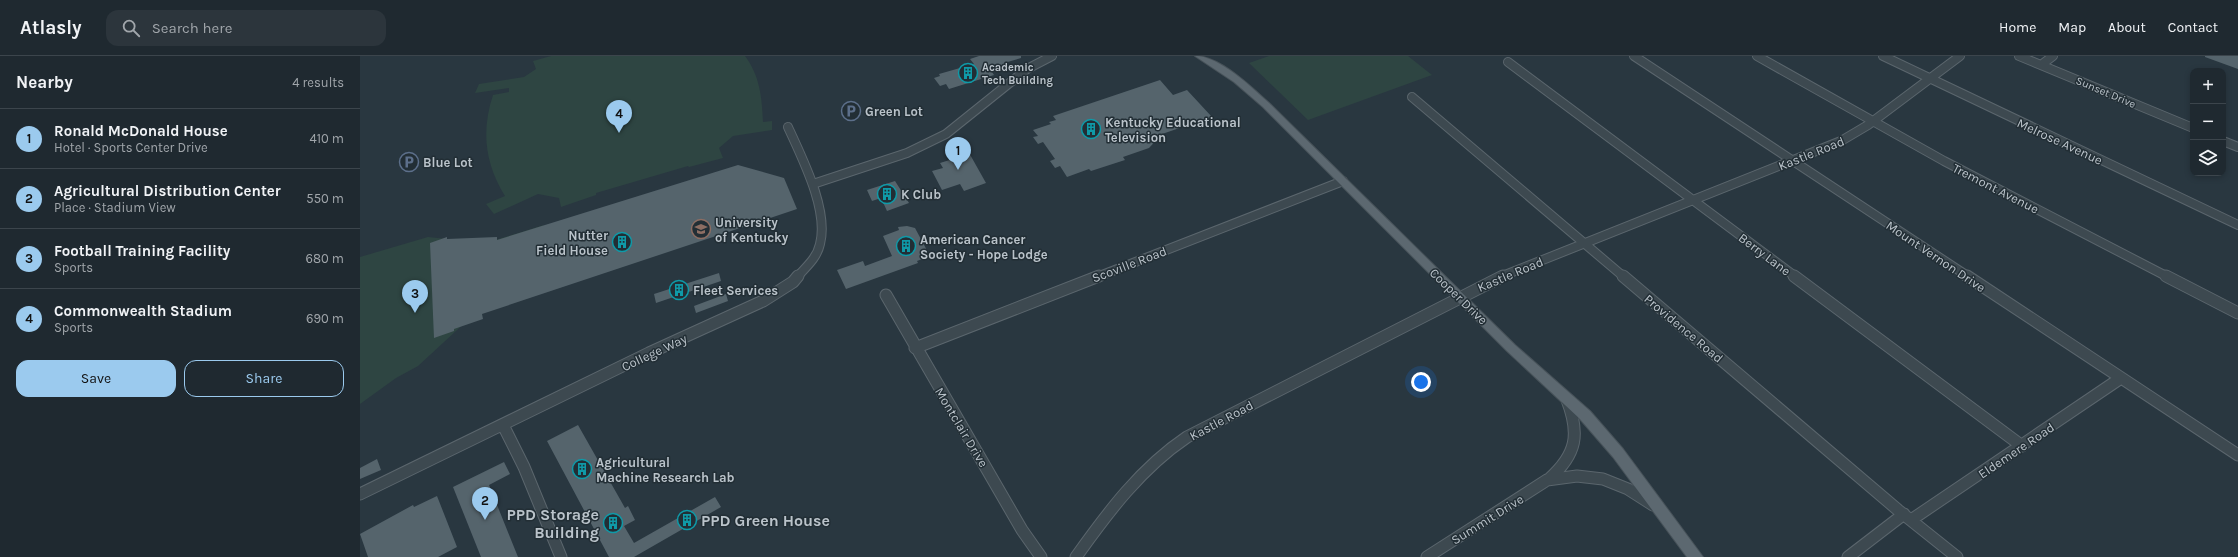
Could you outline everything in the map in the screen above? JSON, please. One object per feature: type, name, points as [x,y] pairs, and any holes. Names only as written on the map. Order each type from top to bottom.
[{"type":"main road","name":"Cooper Drive","points":[[1200,56],[1225,71],[1256,96],[1604,436],[1696,557]]},
{"type":"street","points":[[813,184],[907,153],[946,134],[1027,69],[1052,56]]},
{"type":"street","name":"Mount Vernon Drive","points":[[1634,56],[2238,455]]},
{"type":"street","name":"Tremont Avenue","points":[[1757,56],[1872,122],[2238,313]]},
{"type":"street","name":"Melrose Avenue","points":[[1882,56],[2238,225]]},
{"type":"street","name":"Kastle Road","points":[[1076,557],[1139,479],[1156,461],[1179,442],[1459,296],[1498,278],[1692,200],[1842,142],[1872,122],[1960,56]]},
{"type":"street","name":"Sunset Drive","points":[[2019,56],[2190,127]]},
{"type":"street","points":[[2042,65],[2053,56]]},
{"type":"street","name":"Berry Lane","points":[[1508,62],[2022,446]]},
{"type":"street","name":"Providence Road","points":[[1412,97],[1907,517],[1957,557]]},
{"type":"street","name":"College Way","points":[[360,494],[649,353],[763,301],[787,287],[811,263],[820,245],[822,230],[813,184],[788,127]]},
{"type":"street","points":[[2226,142],[2238,147]]},
{"type":"street","name":"Scoville Road","points":[[915,348],[1343,181]]},
{"type":"street","name":"Montclair Drive","points":[[886,295],[915,348],[1022,530],[1041,557]]},
{"type":"street","name":"Eldemere Road","points":[[1848,557],[1907,517],[2022,446],[2121,378]]},
{"type":"street","name":"Summit Drive","points":[[1427,557],[1547,480],[1562,468],[1572,454],[1575,445],[1573,414],[1565,397]]},
{"type":"street","points":[[503,425],[524,467],[561,557]]},
{"type":"street","name":"Summit Drive","points":[[1547,480],[1573,475],[1601,477],[1629,488],[1660,509]]},
{"type":"green space","points":[[551,56],[745,56],[757,79],[762,104],[763,122],[772,121],[772,130],[733,136],[719,148],[723,158],[688,166],[596,193],[596,195],[561,207],[559,198],[538,194],[494,214],[486,204],[505,196],[498,184],[489,159],[486,134],[487,121],[493,95],[509,92],[509,88],[475,93],[479,84],[524,77],[536,69],[533,61]]},
{"type":"green space","points":[[1269,56],[1408,56],[1432,75],[1308,120],[1249,63]]},
{"type":"green space","points":[[544,225],[469,319],[418,366],[396,378],[360,404],[360,257],[428,237],[486,243]]},
{"type":"building","name":"Academic Tech Building","points":[[979,56],[1021,56],[1021,58],[1004,63],[1007,67],[992,72],[994,75],[949,89],[946,84],[940,86],[934,78],[940,76],[939,74],[974,64],[970,59]]},
{"type":"building","points":[[2238,56],[2238,69],[2205,57]]},
{"type":"building","name":"Kentucky Educational Television","points":[[1160,80],[1173,95],[1187,90],[1212,117],[1162,134],[1149,148],[1123,157],[1125,160],[1091,171],[1089,169],[1067,177],[1060,166],[1055,168],[1050,161],[1055,159],[1043,142],[1038,144],[1033,137],[1038,136],[1033,130],[1051,124],[1049,122],[1056,120],[1053,116]]},
{"type":"building","points":[[968,151],[986,183],[964,191],[960,184],[942,190],[932,171],[943,168],[940,163],[956,158],[958,163]]},
{"type":"building","name":"Nutter Field House","points":[[738,165],[784,178],[797,209],[482,314],[483,319],[434,338],[430,243],[447,237],[447,239],[497,237],[497,240]]},
{"type":"building","name":"K Club","points":[[895,181],[909,203],[887,211],[881,198],[872,201],[867,190]]},
{"type":"building","points":[[907,226],[915,228],[930,256],[917,261],[918,263],[846,289],[837,270],[863,261],[865,266],[892,256],[883,236],[899,230],[898,227]]},
{"type":"building","points":[[719,273],[721,281],[656,303],[654,294]]},
{"type":"building","points":[[726,294],[728,301],[696,313],[694,306]]},
{"type":"building","points":[[578,425],[625,508],[628,506],[635,520],[624,526],[634,543],[715,497],[721,507],[634,557],[609,557],[547,441]]},
{"type":"building","points":[[377,459],[381,470],[360,479],[360,468]]},
{"type":"building","points":[[504,462],[510,474],[489,485],[518,557],[481,557],[453,487]]},
{"type":"building","points":[[437,496],[457,547],[438,557],[368,557],[360,534],[413,505],[414,507]]},
{"type":"place","name":"Academic Tech Building","points":[[968,73]]},
{"type":"place","name":"Green Lot","points":[[851,111]]},
{"type":"place","name":"Kentucky Educational Television","points":[[1091,129]]},
{"type":"place","name":"Commonwealth Stadium","points":[[619,133]]},
{"type":"place","name":"Blue Lot","points":[[409,162]]},
{"type":"place","name":"Ronald McDonald House","points":[[958,170]]},
{"type":"place","name":"K Club","points":[[887,194]]},
{"type":"place","name":"University of Kentucky","points":[[701,229]]},
{"type":"place","name":"Nutter Field House","points":[[622,242]]},
{"type":"place","name":"American Cancer Society - Hope Lodge","points":[[906,246]]},
{"type":"place","name":"Fleet Services","points":[[679,290]]},
{"type":"place","name":"Football Training Facility","points":[[415,313]]},
{"type":"place","name":"Agricultural Machine Research Lab","points":[[582,469]]},
{"type":"place","name":"Agricultural Distribution Center","points":[[485,520]]},
{"type":"place","name":"PPD Green House","points":[[687,520]]},
{"type":"place","name":"PPD Storage Building","points":[[613,523]]}]
